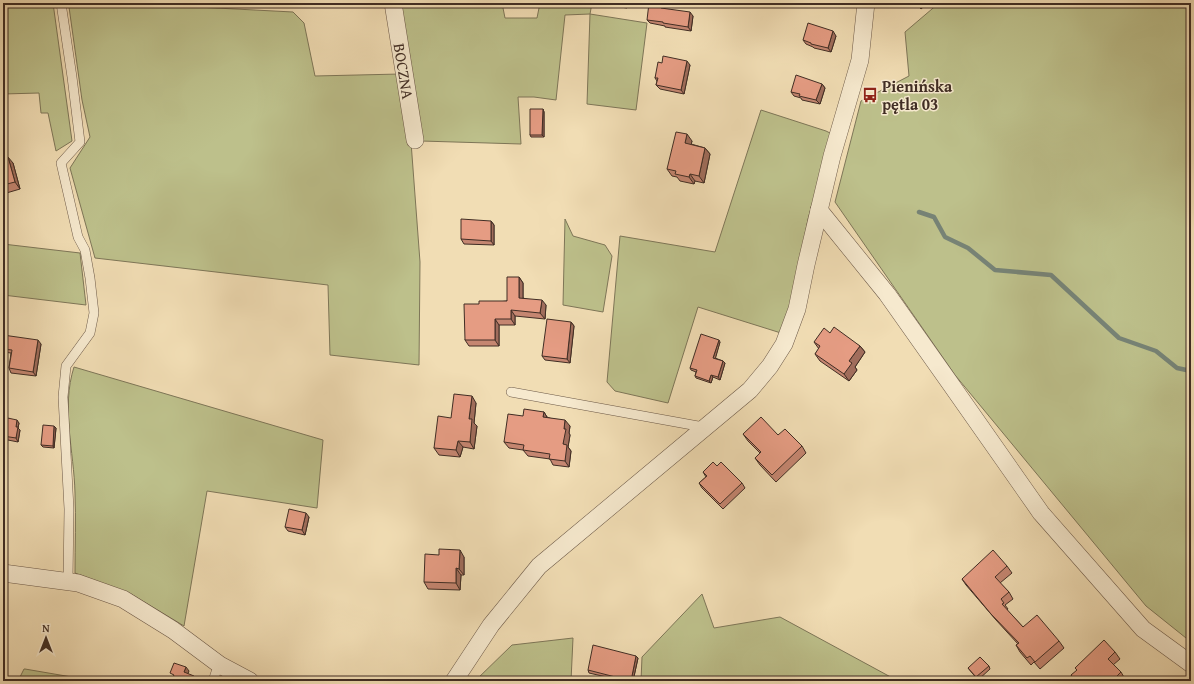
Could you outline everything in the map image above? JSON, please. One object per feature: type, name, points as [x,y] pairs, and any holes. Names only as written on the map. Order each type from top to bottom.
[{"type":"street","name":"BOCZNA","points":[[393,3],[415,140]]},
{"type":"street","points":[[454,681],[491,625],[539,566],[750,390],[770,366],[784,344],[798,309],[806,265],[832,156],[860,60],[866,3]]},
{"type":"street","points":[[819,210],[887,294],[1041,514],[1143,629],[1191,664]]},
{"type":"street","points":[[3,573],[78,583],[123,599],[173,630],[220,664],[250,681]]},
{"type":"lane","points":[[61,3],[80,142],[61,163],[78,237],[85,250],[94,312],[90,333],[66,366],[63,397],[69,509],[68,581]]},
{"type":"lane","points":[[511,392],[698,426],[703,430]]},
{"type":"lane","points":[[213,681],[220,664]]},
{"type":"green space","points":[[3,3],[53,3],[72,141],[56,151],[48,113],[41,113],[39,93],[3,94]]},
{"type":"green space","points":[[399,3],[502,3],[505,18],[537,18],[540,3],[592,3],[590,14],[565,15],[556,100],[534,97],[518,97],[521,144],[421,141]]},
{"type":"green space","points":[[939,3],[1191,3],[1191,642],[1146,606],[955,375],[835,202],[861,101],[909,76],[905,32]]},
{"type":"green space","points":[[158,5],[293,12],[304,23],[315,76],[400,74],[411,142],[420,262],[419,365],[330,355],[328,285],[95,258],[70,168],[90,137],[82,100],[69,7]]},
{"type":"green space","points":[[590,14],[647,23],[636,110],[587,104]]},
{"type":"green space","points":[[761,110],[832,134],[808,219],[790,314],[781,333],[698,307],[668,403],[615,391],[607,382],[620,236],[715,252]]},
{"type":"green space","points":[[565,219],[573,236],[605,245],[612,256],[603,312],[563,305]]},
{"type":"green space","points":[[3,244],[80,253],[86,305],[3,295]]},
{"type":"green space","points":[[74,367],[323,440],[317,508],[207,491],[184,626],[131,594],[75,573],[75,493],[68,414],[70,382]]},
{"type":"green space","points":[[702,594],[714,628],[780,617],[898,681],[641,681],[642,657]]},
{"type":"green space","points":[[573,638],[571,681],[475,681],[512,645]]},
{"type":"green space","points":[[25,669],[95,681],[18,681]]},
{"type":"building","points":[[649,3],[661,5],[661,8],[690,12],[688,27],[647,20]]},
{"type":"building","points":[[808,23],[833,31],[828,48],[811,44],[803,40]]},
{"type":"building","points":[[663,56],[687,61],[681,90],[656,85],[658,78],[655,78],[658,62],[662,63]]},
{"type":"building","points":[[796,75],[822,84],[816,100],[799,96],[800,94],[791,92]]},
{"type":"building","points":[[530,109],[543,109],[542,135],[530,135]]},
{"type":"building","points":[[676,132],[687,134],[685,143],[705,148],[699,176],[690,174],[689,177],[675,174],[676,171],[667,169]]},
{"type":"building","points":[[8,157],[15,182],[3,185],[3,158]]},
{"type":"building","points":[[461,219],[491,221],[491,241],[461,239]]},
{"type":"building","points":[[507,277],[519,277],[519,298],[542,300],[540,313],[511,310],[511,319],[495,319],[495,340],[465,340],[464,304],[479,304],[479,301],[507,301]]},
{"type":"building","points":[[547,319],[571,322],[567,359],[542,356]]},
{"type":"building","points":[[834,327],[860,346],[849,361],[852,363],[844,374],[815,354],[820,346],[814,342],[824,328],[830,333]]},
{"type":"building","points":[[701,334],[719,340],[713,358],[723,361],[718,377],[711,375],[709,381],[695,376],[697,370],[690,368]]},
{"type":"building","points":[[3,335],[38,340],[33,372],[9,368],[12,350],[3,349]]},
{"type":"building","points":[[454,394],[472,396],[469,419],[472,419],[470,442],[458,441],[456,450],[434,448],[438,416],[451,418]]},
{"type":"building","points":[[524,409],[544,412],[543,417],[565,420],[564,429],[566,429],[563,444],[567,445],[565,461],[549,459],[550,454],[523,450],[524,445],[504,442],[508,414],[523,416]]},
{"type":"building","points":[[3,417],[17,420],[16,427],[18,427],[16,438],[3,436]]},
{"type":"building","points":[[761,417],[778,435],[785,429],[802,446],[772,475],[755,458],[761,452],[743,434]]},
{"type":"building","points":[[43,425],[54,426],[53,446],[41,445]]},
{"type":"building","points":[[713,462],[717,466],[721,462],[742,483],[720,504],[699,483],[707,476],[703,472]]},
{"type":"building","points":[[289,509],[306,513],[302,530],[285,527]]},
{"type":"building","points":[[439,549],[460,550],[459,569],[456,568],[456,583],[424,582],[425,554],[439,555]]},
{"type":"building","points":[[993,550],[1007,566],[995,577],[1009,592],[1001,599],[1004,603],[1002,604],[1023,627],[1037,615],[1059,641],[1035,662],[1030,656],[1027,658],[1016,645],[1019,643],[991,614],[962,579]]},
{"type":"building","points":[[1104,640],[1115,652],[1108,659],[1121,672],[1112,681],[1076,681],[1071,675],[1077,670],[1075,668]]},
{"type":"building","points":[[593,645],[636,656],[631,681],[588,670]]},
{"type":"building","points":[[980,657],[989,666],[976,677],[968,668]]},
{"type":"building","points":[[174,663],[186,667],[184,672],[194,676],[192,681],[171,681],[174,675],[170,673]]},
{"type":"waterway","points":[[919,212],[934,217],[945,237],[968,248],[995,270],[1051,275],[1119,338],[1156,351],[1177,368],[1191,371]]},
{"type":"place","name":"Pienińska pętla 03","points":[[870,95]]}]
